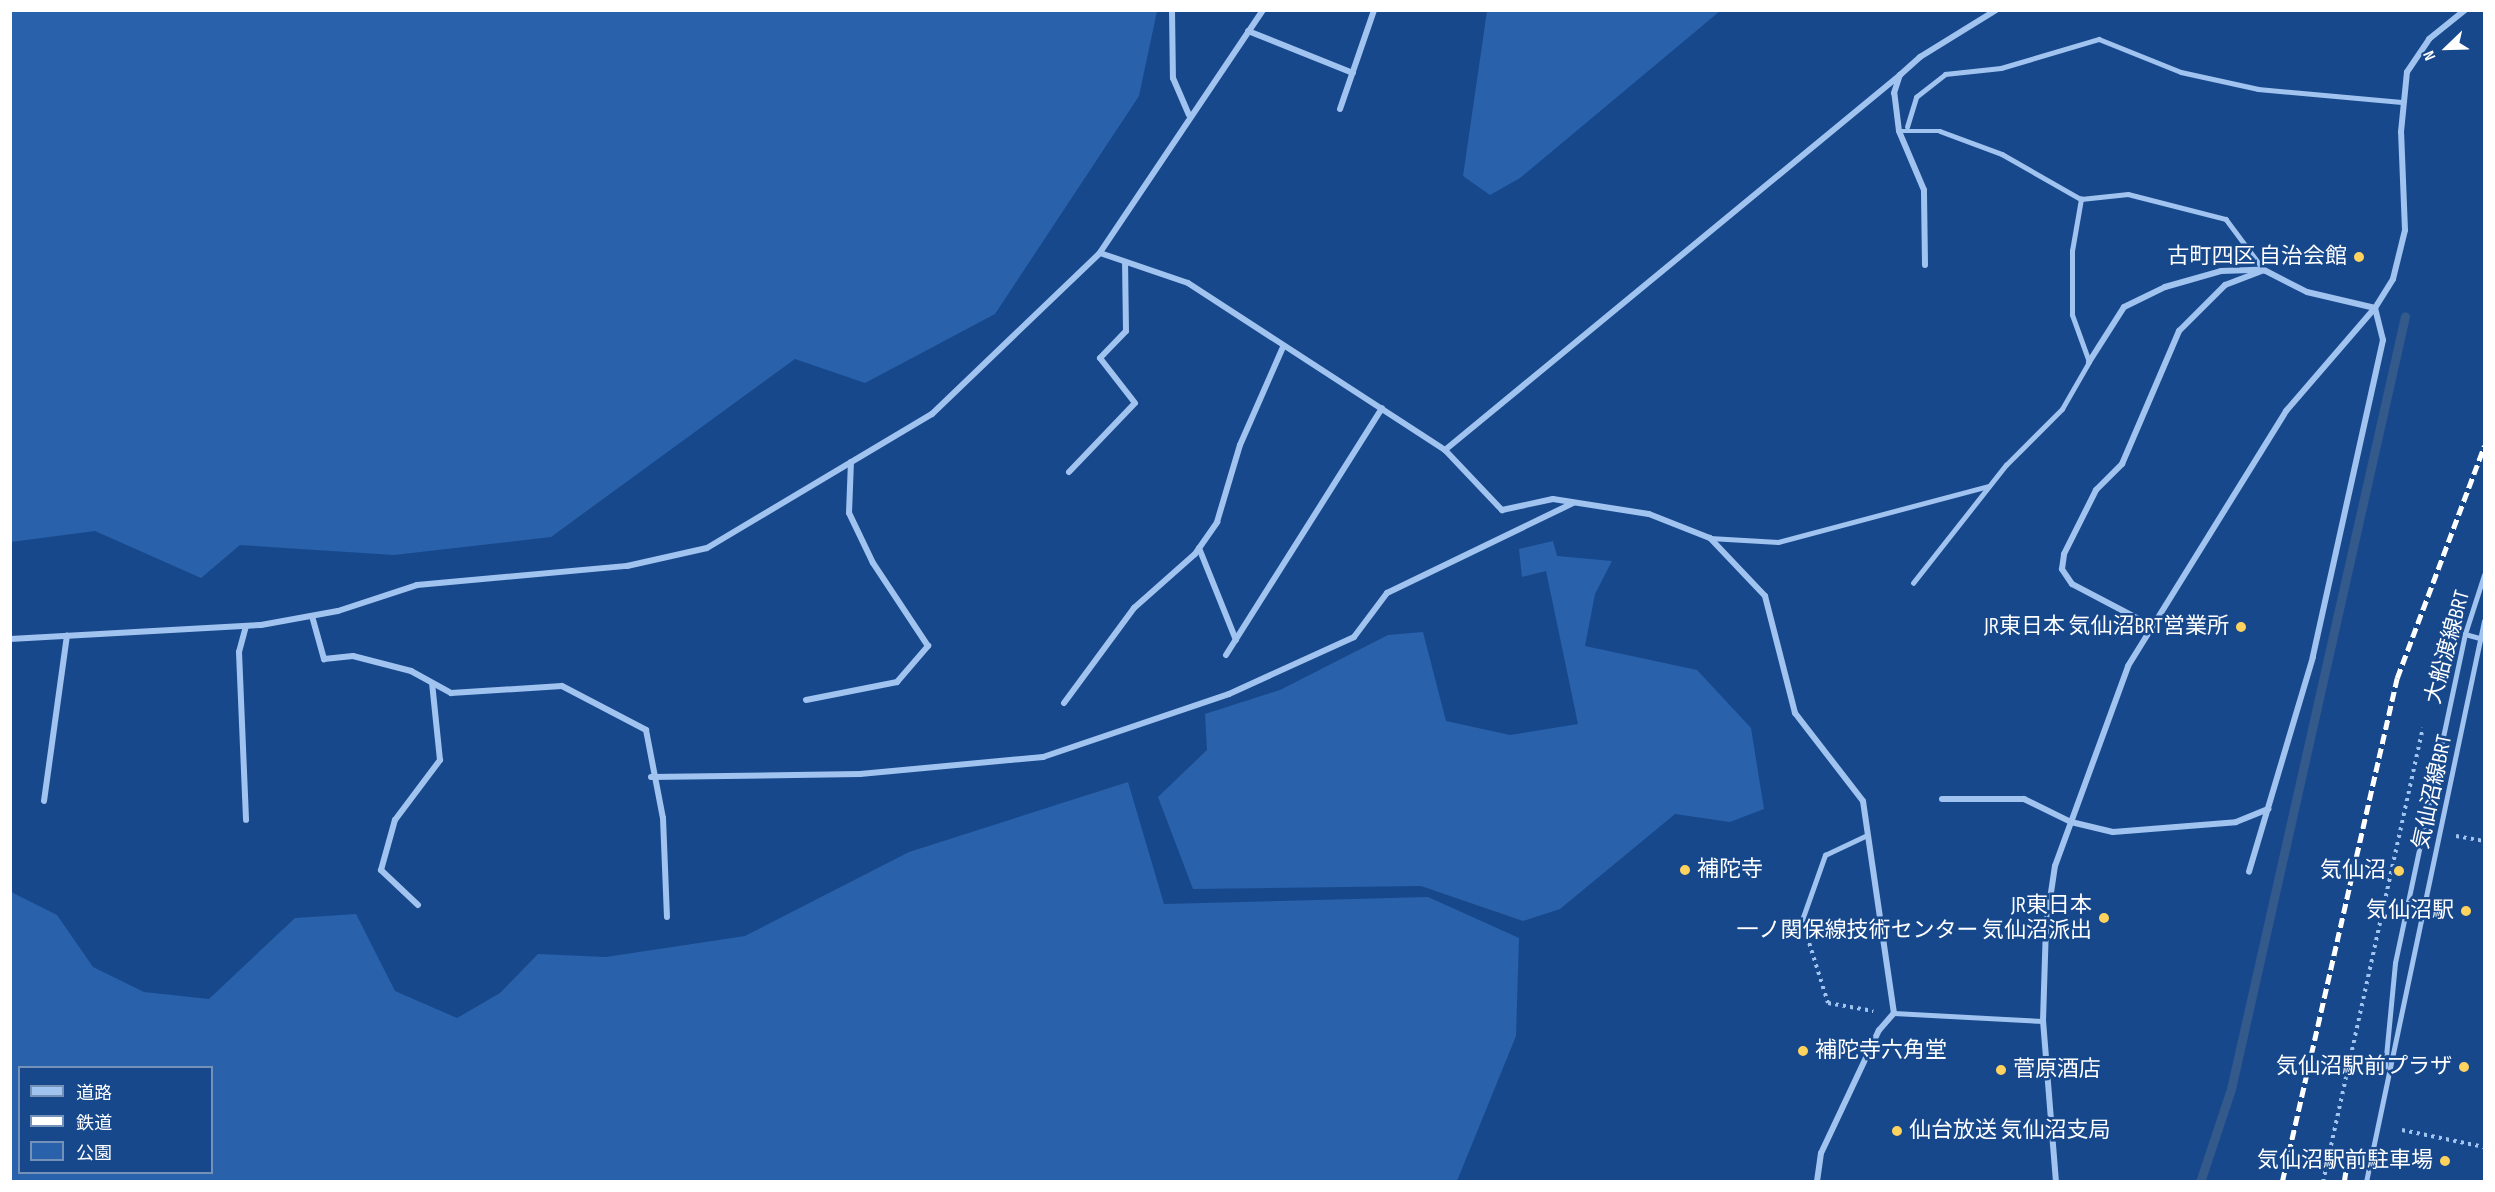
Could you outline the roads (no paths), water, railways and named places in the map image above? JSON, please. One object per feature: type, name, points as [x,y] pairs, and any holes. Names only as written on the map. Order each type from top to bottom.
[{"type":"street","points":[[1172,10],[1173,78],[1189,115]]},
{"type":"street","points":[[10,639],[246,626],[312,616],[417,585],[627,566],[707,548],[932,414],[1100,253],[1189,115],[1263,10]]},
{"type":"street","points":[[1340,109],[1374,10]]},
{"type":"street","points":[[1445,450],[1900,75],[1996,10]]},
{"type":"street","points":[[2056,1182],[2043,1021],[2046,926],[2055,866],[2128,666],[2286,411],[2375,308],[2393,279],[2405,230],[2401,102],[2407,72],[2429,39],[2465,10]]},
{"type":"street","points":[[1248,31],[1353,73]]},
{"type":"street","points":[[1900,75],[1894,93],[1899,131],[1924,190],[1925,265]]},
{"type":"street","points":[[1100,253],[1188,283],[1283,347],[1445,450],[1502,510],[1553,499],[1649,514],[1710,538],[1765,596],[1795,713],[1863,801],[1864,836],[1894,1013],[1879,1030],[1825,1145],[1817,1181]]},
{"type":"street","points":[[1069,472],[1135,403],[1100,358],[1126,331],[1125,262]]},
{"type":"street","points":[[2089,362],[2124,307],[2165,287],[2221,270],[2264,270],[2307,292],[2375,308]]},
{"type":"street","points":[[2152,626],[2072,584],[2062,569],[2064,554],[2096,490],[2122,464],[2179,331],[2225,285],[2264,270]]},
{"type":"street","points":[[2249,872],[2313,657],[2383,340],[2375,308]]},
{"type":"street","points":[[1064,703],[1134,608],[1199,548],[1217,522],[1240,445],[1283,347]]},
{"type":"street","points":[[1226,655],[1382,408]]},
{"type":"street","points":[[806,700],[897,682],[928,646],[873,563],[849,513],[851,462]]},
{"type":"street","points":[[651,777],[860,774],[1043,757],[1229,694],[1354,637],[1387,593],[1574,502]]},
{"type":"street","points":[[1199,548],[1236,640]]},
{"type":"street","points":[[312,616],[324,659],[353,656],[411,671],[451,693],[562,686],[646,730],[651,777],[663,818],[667,917]]},
{"type":"street","points":[[246,626],[239,652],[246,820]]},
{"type":"street","points":[[44,801],[67,636]]},
{"type":"street","points":[[418,905],[381,870],[395,820],[440,760],[432,683]]},
{"type":"street","points":[[1942,799],[2024,799],[2071,822],[2113,832],[2176,829],[2236,822],[2268,809]]},
{"type":"lane","points":[[1907,127],[1916,97],[1945,74],[2001,68],[2098,39],[2170,69],[2258,89],[2401,102]]},
{"type":"lane","points":[[1899,131],[1907,127],[1941,131],[2002,154],[2080,199],[2128,194],[2226,219],[2264,270]]},
{"type":"lane","points":[[1913,583],[1989,486],[2062,409],[2089,362],[2072,315],[2072,251],[2080,199]]},
{"type":"lane","points":[[1710,538],[1778,542],[1989,486]]},
{"type":"lane","name":"大船渡線BRT","points":[[2385,1082],[2395,963],[2465,634],[2484,575]]},
{"type":"lane","name":"気仙沼線BRT","points":[[2366,1182],[2385,1082],[2484,639],[2484,621]]},
{"type":"lane","points":[[2465,634],[2484,639]]},
{"type":"lane","points":[[1802,920],[1825,855],[1864,836]]},
{"type":"lane","points":[[1894,1013],[2043,1021]]},
{"type":"waterway","points":[[2200,1182],[2231,1089],[2405,316]]},
{"type":"railway","points":[[2282,1182],[2397,678],[2484,446]]},
{"type":"railway","points":[[2344,1182],[2346,1170]]},
{"type":"place","name":"古町四区 自治会館","points":[[2359,257]]},
{"type":"place","name":"JR東日本 気仙沼BRT営業所","points":[[2241,627]]},
{"type":"place","name":"補陀寺","points":[[1685,870]]},
{"type":"place","name":"気仙沼","points":[[2399,871]]},
{"type":"place","name":"気仙沼駅","points":[[2466,911]]},
{"type":"place","name":"JR東日本 一ノ関保線技術センター 気仙沼派出","points":[[2104,918]]},
{"type":"place","name":"補陀寺六角堂","points":[[1803,1051]]},
{"type":"place","name":"気仙沼駅前プラザ","points":[[2464,1067]]},
{"type":"place","name":"菅原酒店","points":[[2001,1070]]},
{"type":"place","name":"仙台放送 気仙沼支局","points":[[1897,1131]]},
{"type":"place","name":"気仙沼駅前駐車場","points":[[2445,1161]]}]
